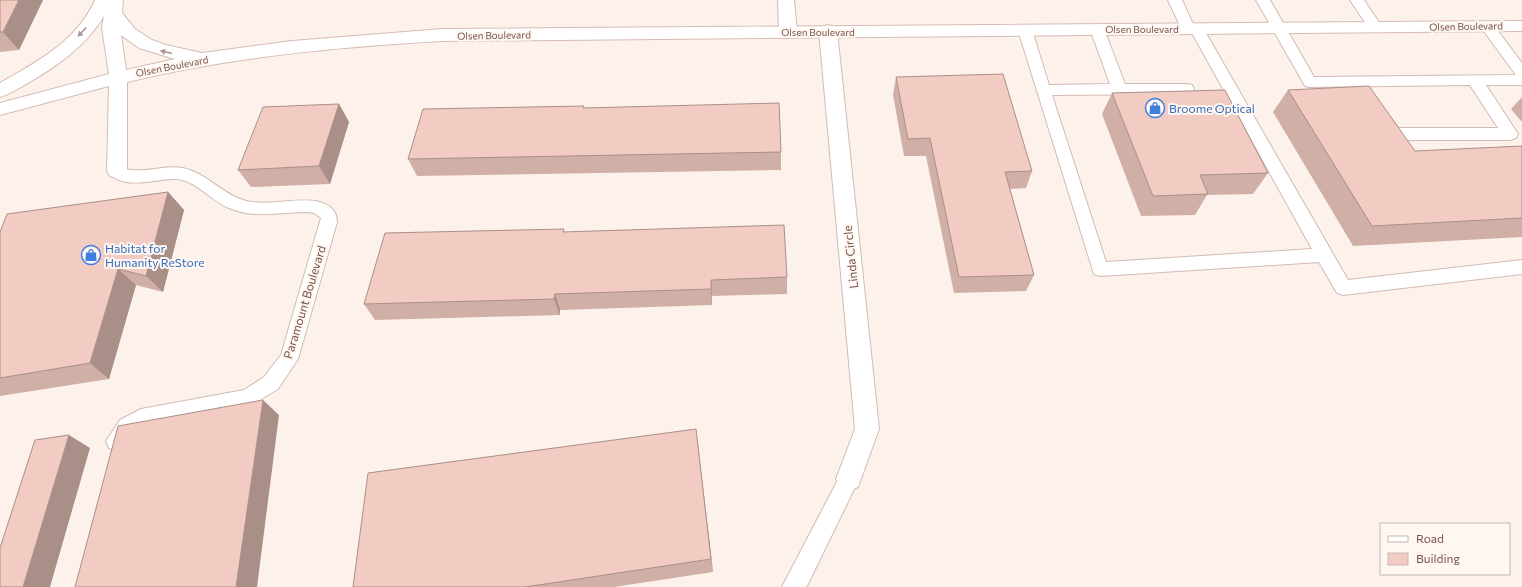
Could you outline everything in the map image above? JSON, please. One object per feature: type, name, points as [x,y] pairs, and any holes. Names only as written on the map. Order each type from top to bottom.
[{"type":"main road","points":[[786,0],[788,32]]},
{"type":"main road","points":[[0,91],[37,70],[64,51],[111,4],[130,35],[162,51],[205,59]]},
{"type":"main road","name":"Paramount Boulevard","points":[[111,4],[111,28],[118,77],[117,171]]},
{"type":"main road","name":"Olsen Boulevard","points":[[118,77],[205,59],[317,44],[442,35],[1522,26]]},
{"type":"main road","name":"Linda Circle","points":[[828,31],[867,430],[849,479]]},
{"type":"main road","points":[[0,109],[118,77]]},
{"type":"lane","points":[[1175,0],[1343,288],[1522,267]]},
{"type":"lane","points":[[1263,0],[1310,82],[1522,80]]},
{"type":"lane","points":[[1357,0],[1375,27]]},
{"type":"lane","points":[[1487,26],[1522,73]]},
{"type":"lane","points":[[1097,29],[1119,89]]},
{"type":"lane","points":[[1026,30],[1043,90],[1100,269],[1323,255]]},
{"type":"lane","points":[[1376,108],[1393,134],[1510,134],[1475,81]]},
{"type":"lane","points":[[1359,82],[1367,95]]},
{"type":"lane","points":[[1043,90],[1187,89]]},
{"type":"lane","name":"Paramount Boulevard","points":[[111,458],[115,443],[128,426],[148,415],[248,398],[271,383],[289,359],[329,222],[329,215],[316,207],[245,207],[228,202],[193,176],[176,173],[135,177],[124,175],[117,171]]},
{"type":"lane","points":[[793,587],[849,479]]},
{"type":"building","points":[[0,0],[19,0],[3,32],[0,32]]},
{"type":"building","points":[[1003,74],[1032,171],[1005,172],[1034,275],[959,277],[930,138],[908,139],[896,77]]},
{"type":"building","points":[[1369,86],[1415,151],[1522,146],[1522,218],[1372,226],[1288,90]]},
{"type":"building","points":[[1225,90],[1268,173],[1200,175],[1208,194],[1153,196],[1112,93]]},
{"type":"building","points":[[779,103],[781,152],[408,159],[423,109],[584,106],[583,108]]},
{"type":"building","points":[[339,104],[319,166],[238,170],[263,107]]},
{"type":"building","points":[[168,192],[146,276],[118,269],[90,363],[0,378],[0,232],[7,214]]},
{"type":"building","points":[[784,225],[787,277],[711,280],[711,289],[555,294],[554,299],[364,304],[385,233],[564,229],[563,232]]},
{"type":"building","points":[[263,400],[236,587],[75,587],[118,426]]},
{"type":"building","points":[[696,429],[711,559],[525,587],[353,587],[368,473]]},
{"type":"building","points":[[69,435],[23,587],[0,587],[0,548],[35,440]]},
{"type":"place","name":"Broome Optical","points":[[1155,108]]},
{"type":"place","name":"Habitat for Humanity ReStore","points":[[91,255]]}]
